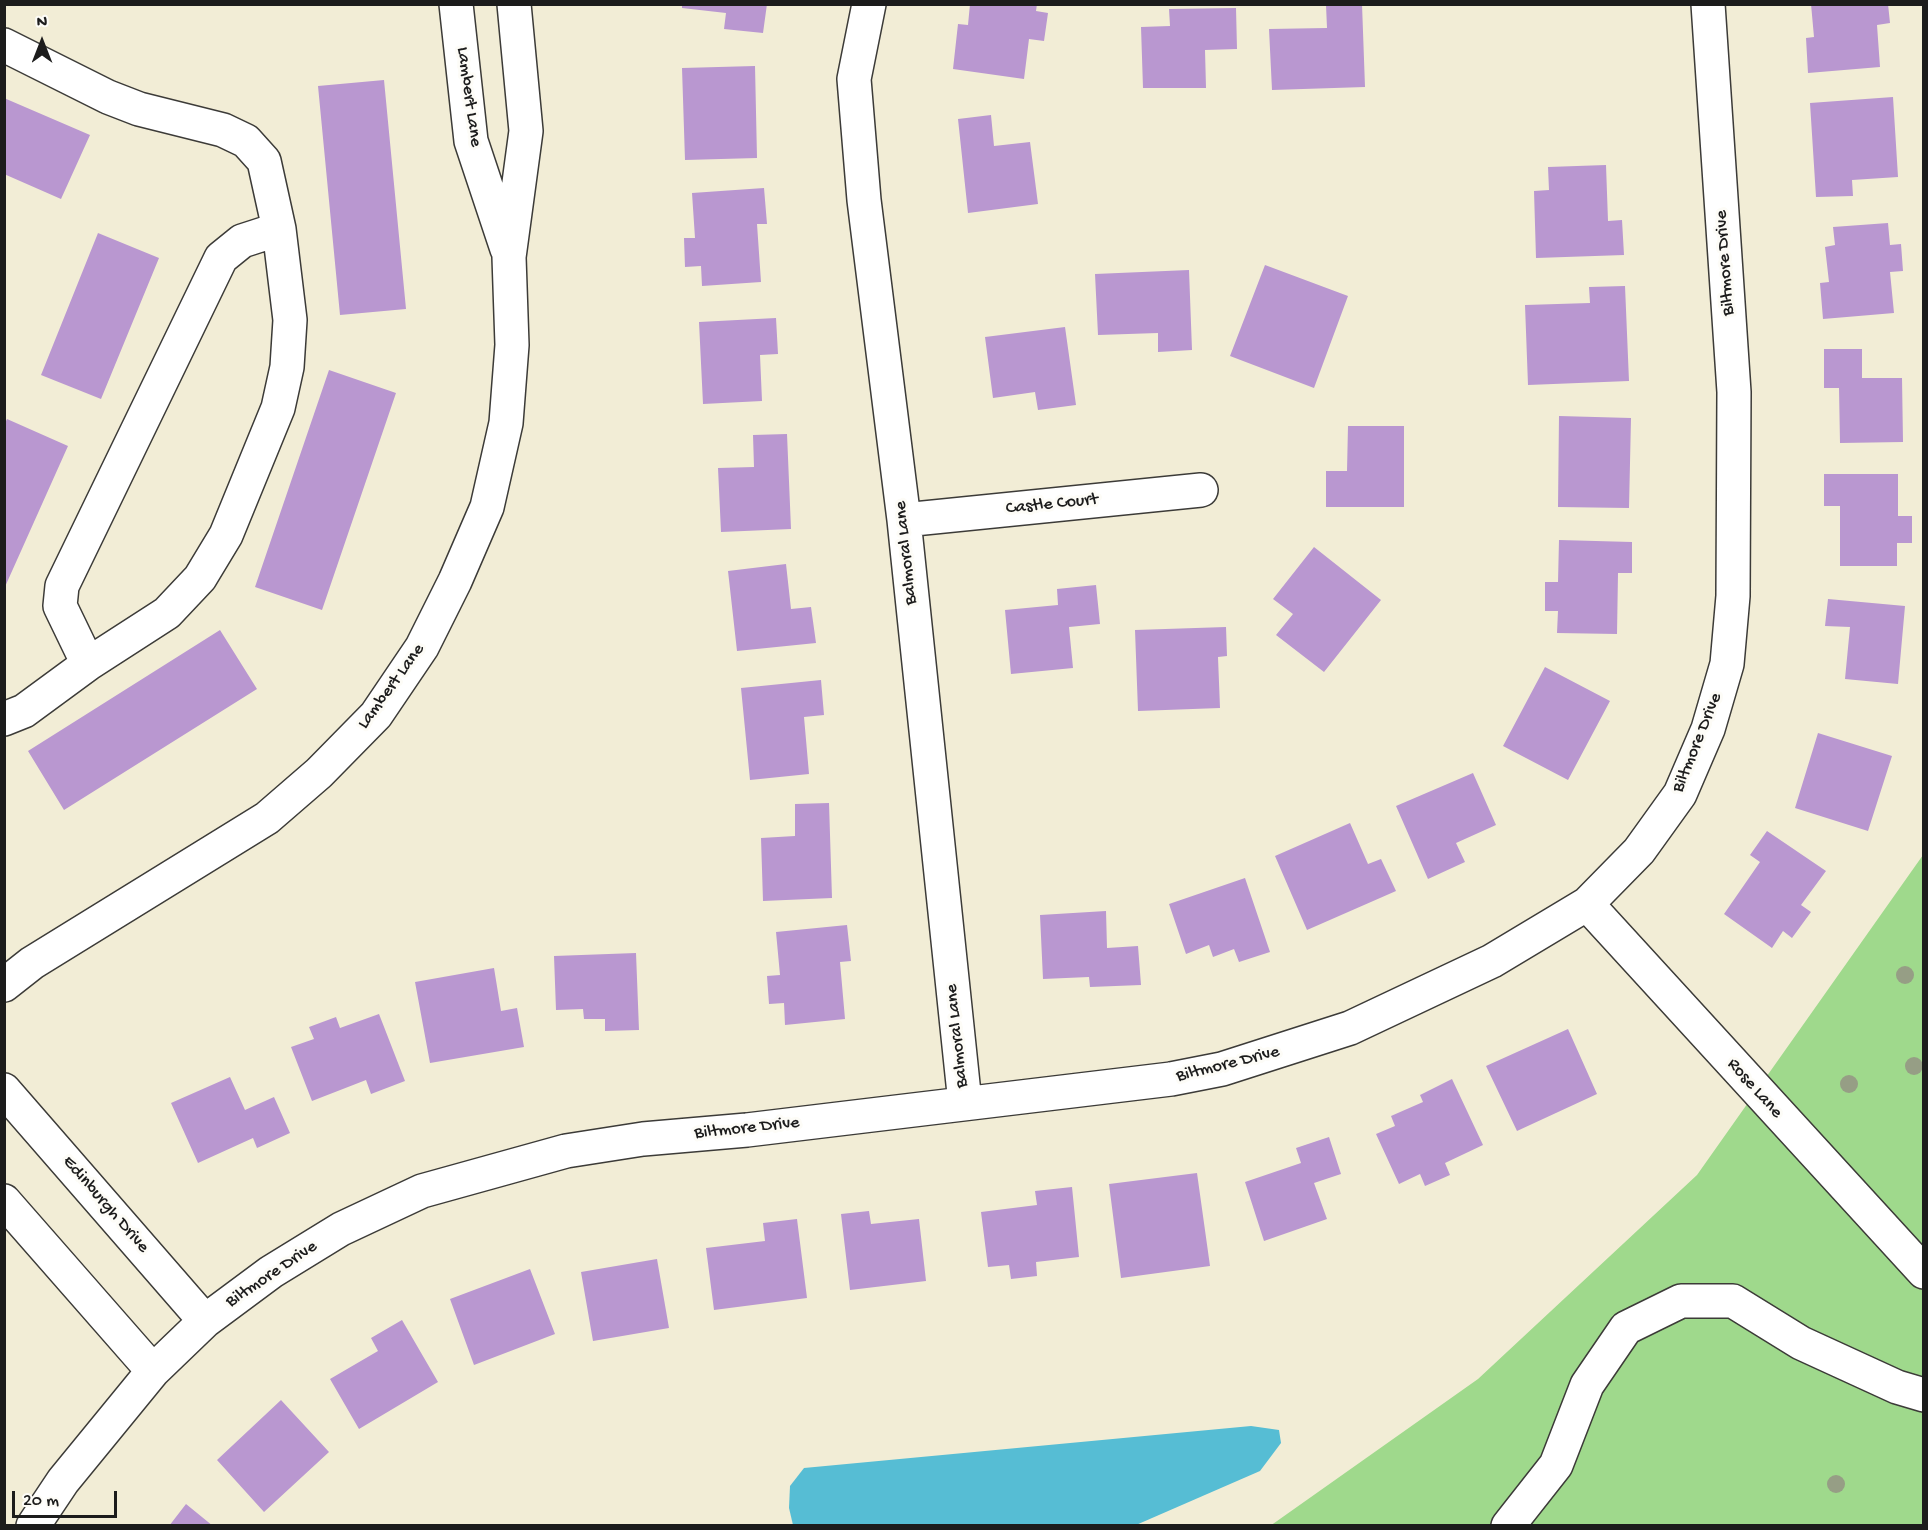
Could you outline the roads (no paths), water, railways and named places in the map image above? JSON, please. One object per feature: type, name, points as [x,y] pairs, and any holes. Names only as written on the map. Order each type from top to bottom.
[{"type":"street","name":"Lambert Lane","points":[[456,4],[471,141],[509,256]]},
{"type":"street","name":"Lambert Lane","points":[[4,985],[32,963],[267,818],[319,773],[376,715],[423,647],[487,507],[506,423],[512,345],[509,256],[526,131],[514,4]]},
{"type":"street","name":"Balmoral Lane","points":[[869,4],[854,78],[864,200],[904,520],[965,1103]]},
{"type":"street","name":"Biltmore Drive","points":[[33,1526],[63,1481],[153,1371],[204,1321],[271,1272],[341,1229],[422,1191],[498,1168],[566,1151],[643,1139],[747,1130],[1171,1079],[1286,1051],[1350,1029],[1492,961],[1587,904],[1638,851],[1680,794],[1707,729],[1727,664],[1733,596],[1734,392],[1708,4]]},
{"type":"street","points":[[4,45],[119,101],[140,109],[223,130],[246,141],[264,161],[279,229],[290,320],[287,367],[278,408],[226,535],[200,578],[166,613],[88,664],[24,711],[4,719]]},
{"type":"street","points":[[88,664],[60,606],[62,586],[221,258],[242,241],[279,229]]},
{"type":"street","name":"Castle Court","points":[[904,520],[1201,490]]},
{"type":"street","name":"Rose Lane","points":[[1587,904],[1923,1272]]},
{"type":"street","name":"Edinburgh Drive","points":[[4,1090],[204,1321]]},
{"type":"street","points":[[4,1202],[153,1371]]},
{"type":"street","points":[[1508,1526],[1556,1465],[1587,1385],[1626,1328],[1681,1301],[1733,1301],[1801,1343],[1897,1387],[1923,1395]]},
{"type":"water","points":[[1251,1426],[1279,1430],[1281,1443],[1260,1471],[1136,1525],[793,1525],[789,1508],[790,1486],[804,1468]]}]
